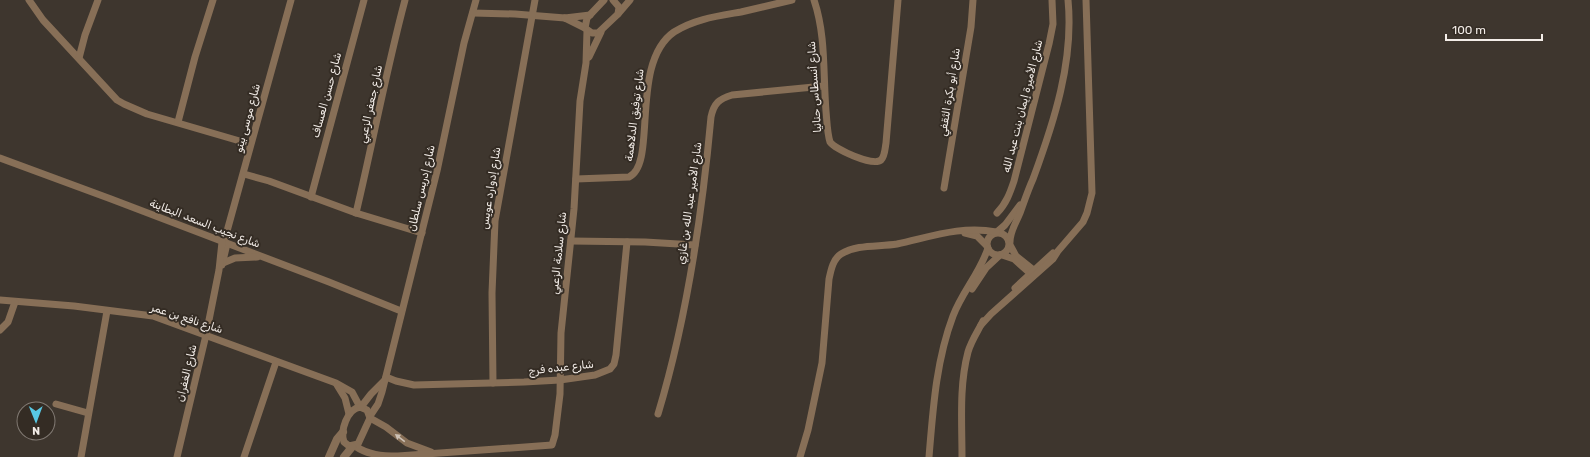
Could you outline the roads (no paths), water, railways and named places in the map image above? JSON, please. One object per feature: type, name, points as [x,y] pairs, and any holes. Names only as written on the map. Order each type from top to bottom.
[{"type":"street","points":[[29,0],[43,20],[112,95],[124,104],[147,114],[250,144]]},
{"type":"street","points":[[79,58],[85,35],[98,0]]},
{"type":"street","points":[[178,122],[195,56],[213,0]]},
{"type":"street","name":"شارع موسى بينو","points":[[224,243],[244,174],[250,144],[291,0]]},
{"type":"street","name":"شارع حسن العساف","points":[[311,197],[364,0]]},
{"type":"street","name":"شارع جعفر الزعبي","points":[[356,213],[376,132],[394,41],[405,0]]},
{"type":"street","name":"شارع إدريس سلطان","points":[[353,446],[358,444],[362,438],[370,417],[378,404],[385,379],[437,171],[464,43],[474,13],[476,0]]},
{"type":"street","name":"شارع إدوارد عويس","points":[[492,382],[492,293],[495,221],[531,15],[535,0]]},
{"type":"street","points":[[474,13],[565,18],[590,15],[598,3],[604,0]]},
{"type":"street","points":[[614,0],[619,7],[618,14]]},
{"type":"street","name":"شارع سلامة الزعبي","points":[[586,63],[601,32],[630,0]]},
{"type":"street","name":"شارع توفيق الدلاهمة","points":[[576,179],[629,177],[634,175],[637,171],[640,165],[642,150],[649,75],[656,54],[660,46],[668,37],[683,27],[704,19],[792,0]]},
{"type":"street","name":"شارع أنسطاس حنانيا","points":[[814,0],[821,27],[828,137],[832,145],[861,159],[875,162],[879,161],[883,157],[886,143],[898,0]]},
{"type":"street","name":"شارع أبو بكرة الثقفي","points":[[944,188],[971,27],[974,0]]},
{"type":"street","name":"شارع الأميرة إيمان بنت عبد الله","points":[[997,213],[1008,199],[1012,187],[1049,44],[1053,24],[1052,0]]},
{"type":"street","points":[[943,354],[959,311],[967,297],[986,268],[1007,251],[1010,244],[1012,230],[1047,137],[1062,83],[1069,37],[1068,0]]},
{"type":"street","points":[[962,457],[963,379],[968,351],[974,337],[981,325],[991,314],[1034,273],[1053,259],[1083,222],[1087,213],[1092,193],[1086,0]]},
{"type":"street","name":"شارع سلامة الزعبي","points":[[433,453],[552,445],[556,429],[560,380],[561,333],[571,241],[580,101],[586,63],[586,21],[590,15]]},
{"type":"street","points":[[565,18],[594,34],[601,32]]},
{"type":"street","name":"شارع الأمير عبد الله بن غازي","points":[[658,414],[673,357],[702,207],[711,117],[715,104],[723,98],[732,95],[824,86]]},
{"type":"street","name":"شارع نجيب السعد البطاينة","points":[[0,158],[111,198],[401,311]]},
{"type":"street","points":[[244,174],[356,213],[422,233]]},
{"type":"street","points":[[929,457],[935,396],[943,354],[943,346],[956,309],[981,264],[988,239],[1005,226],[1023,202]]},
{"type":"street","points":[[800,457],[808,430],[822,363],[829,279],[836,258],[841,254],[862,247],[896,244],[947,233],[974,230],[997,232],[1004,234],[1009,239],[1016,256],[1034,273]]},
{"type":"street","points":[[947,233],[973,234],[981,239],[992,254],[1014,259],[1034,273]]},
{"type":"street","points":[[571,241],[695,245]]},
{"type":"street","name":"شارع عبده فرج","points":[[385,379],[414,385],[560,380],[595,375],[605,372],[614,364],[616,355],[627,242]]},
{"type":"street","name":"شارع الغفران","points":[[219,270],[223,263],[224,243]]},
{"type":"street","name":"شارع الغفران","points":[[177,457],[206,335],[224,243]]},
{"type":"street","points":[[223,263],[235,258],[263,256]]},
{"type":"street","name":"شارع نافع بن عمر","points":[[0,300],[57,304],[153,316],[336,384],[352,392],[360,407],[367,410],[370,417],[407,443],[433,453]]},
{"type":"street","points":[[0,330],[11,315],[15,302]]},
{"type":"street","points":[[81,457],[107,311]]},
{"type":"street","points":[[244,457],[276,362]]},
{"type":"street","points":[[329,457],[337,439],[343,432],[349,414],[353,409],[360,407],[385,379]]},
{"type":"street","points":[[336,384],[345,398],[349,414]]},
{"type":"street","points":[[56,404],[88,413]]},
{"type":"street","points":[[343,432],[344,442],[347,445],[353,446],[364,452],[384,456],[433,453]]},
{"type":"street","points":[[344,457],[353,446]]}]
